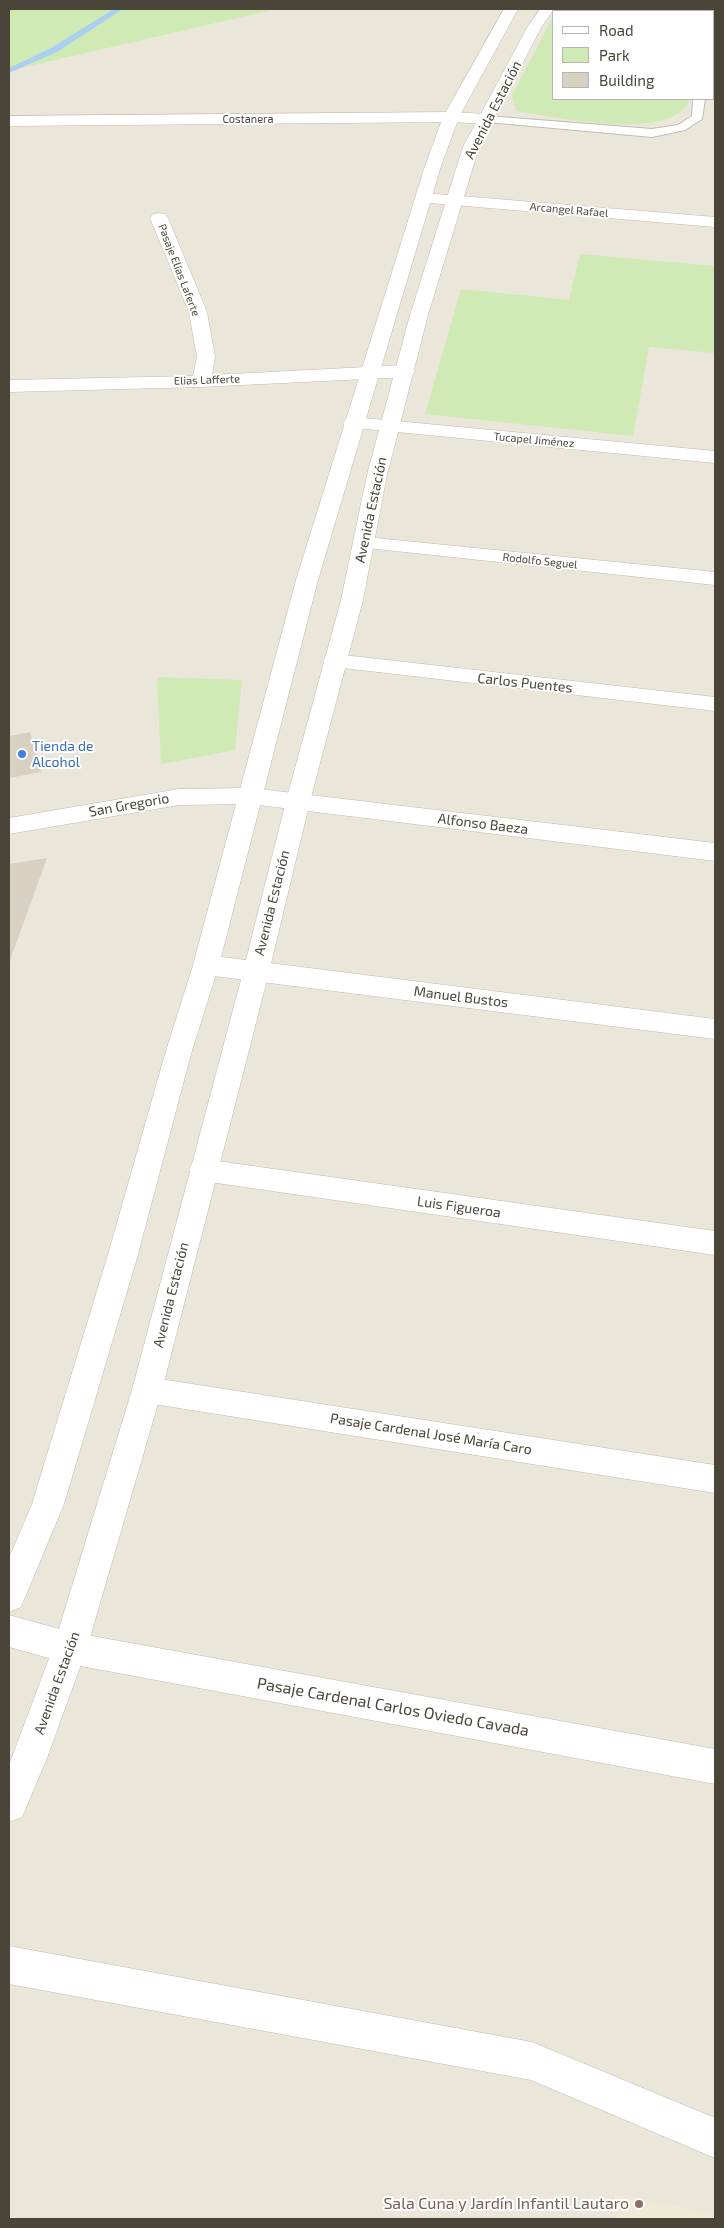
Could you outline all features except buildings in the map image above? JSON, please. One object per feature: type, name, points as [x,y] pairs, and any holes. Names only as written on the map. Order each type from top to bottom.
[{"type":"street","points":[[9,1596],[48,1504],[122,1258],[178,1054],[206,965],[306,580],[353,423],[371,372],[380,336],[452,118],[511,9]]},
{"type":"street","name":"Avenida Estación","points":[[9,1804],[30,1758],[70,1648],[147,1390],[256,972],[334,661],[352,600],[365,543],[377,475],[406,371],[418,315],[471,147],[535,26],[547,9]]},
{"type":"street","name":"Costanera","points":[[9,121],[487,119]]},
{"type":"street","name":"Arcangel Rafael","points":[[424,198],[715,222]]},
{"type":"street","name":"Pasaje Elías Laferte","points":[[159,218],[198,312],[206,357],[201,380]]},
{"type":"street","name":"Elias Lafferte","points":[[9,386],[406,371]]},
{"type":"street","name":"Tucapel Jiménez","points":[[353,423],[715,457]]},
{"type":"street","name":"Rodolfo Seguel","points":[[365,543],[715,579]]},
{"type":"street","name":"Carlos Puentes","points":[[334,661],[715,704]]},
{"type":"street","name":"Alfonso Baeza","points":[[251,796],[715,852]]},
{"type":"street","name":"San Gregorio","points":[[9,826],[179,797],[251,796]]},
{"type":"street","name":"Manuel Bustos","points":[[206,965],[715,1030]]},
{"type":"street","name":"Luis Figueroa","points":[[203,1170],[715,1243]]},
{"type":"street","name":"Pasaje Cardenal José María Caro","points":[[147,1390],[715,1479]]},
{"type":"street","name":"Pasaje Cardenal Carlos Oviedo Cavada","points":[[9,1631],[70,1648],[715,1767]]},
{"type":"street","points":[[9,1965],[532,2061],[715,2138]]},
{"type":"lane","points":[[487,119],[652,133],[681,128],[692,123],[698,116],[699,100]]},
{"type":"path","points":[[9,12],[13,9]]},
{"type":"shaded area","points":[[277,9],[715,9],[715,2219],[9,2219],[9,71]]},
{"type":"shaded area","name":"Sala Cuna y Jardín Infantil Lautaro","points":[[615,2194],[715,2214],[715,2219],[613,2219]]},
{"type":"green space","points":[[9,9],[277,9],[9,71]]},
{"type":"green space","points":[[557,9],[694,9],[694,10]]},
{"type":"green space","points":[[552,19],[552,100],[689,100],[679,113],[661,121],[637,124],[611,124],[556,118],[516,111],[512,95]]},
{"type":"green space","points":[[580,254],[715,266],[715,353],[649,347],[633,436],[425,414],[461,289],[569,300]]},
{"type":"green space","points":[[157,677],[242,680],[235,750],[161,764]]},
{"type":"waterway","points":[[9,71],[54,50],[119,9]]},
{"type":"place","name":"Tienda de Alcohol","points":[[22,754]]},
{"type":"place","name":"Sala Cuna y Jardín Infantil Lautaro","points":[[639,2204]]}]
